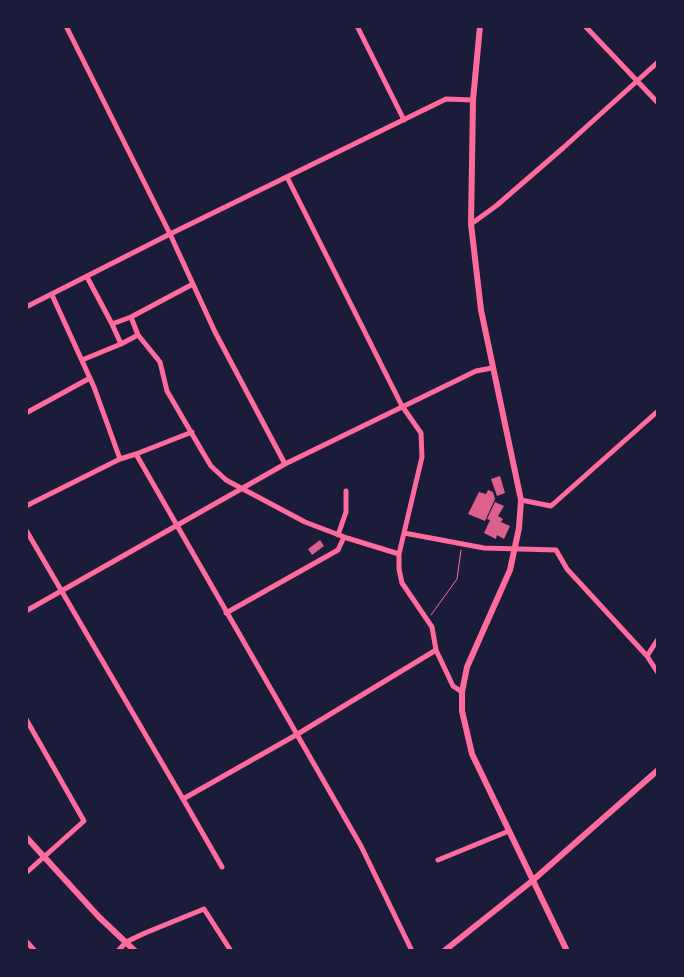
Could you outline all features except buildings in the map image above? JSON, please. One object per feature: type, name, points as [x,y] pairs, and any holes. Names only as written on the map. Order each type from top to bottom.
[{"type":"street","points":[[66,26],[170,234],[215,332],[285,464]]},
{"type":"street","points":[[357,26],[404,120]]},
{"type":"street","points":[[480,26],[473,100],[470,163],[471,224],[481,310],[520,500],[519,528],[510,570],[467,667],[462,692],[462,711],[472,754],[567,951]]},
{"type":"street","points":[[585,26],[658,103]]},
{"type":"street","points":[[471,224],[496,206],[658,62]]},
{"type":"street","points":[[26,307],[170,234],[446,100],[473,100]]},
{"type":"street","points":[[287,177],[402,406],[421,433],[422,457],[398,554],[402,583],[432,627],[436,650],[453,686],[462,692]]},
{"type":"street","points":[[87,277],[121,344]]},
{"type":"street","points":[[112,324],[131,317],[193,284]]},
{"type":"street","points":[[52,294],[90,378],[120,459]]},
{"type":"street","points":[[131,317],[138,335],[160,362],[167,391],[211,466],[226,480],[306,522],[338,535],[398,554]]},
{"type":"street","points":[[82,360],[138,335]]},
{"type":"street","points":[[26,611],[285,464],[476,371],[492,368]]},
{"type":"street","points":[[26,413],[90,378]]},
{"type":"street","points":[[520,500],[552,506],[658,411]]},
{"type":"street","points":[[26,506],[120,459],[192,432]]},
{"type":"street","points":[[136,454],[175,526],[361,846],[412,951]]},
{"type":"street","points":[[338,535],[346,512],[346,491]]},
{"type":"street","points":[[26,530],[222,867]]},
{"type":"street","points":[[404,533],[484,548],[556,550],[567,569],[647,656],[658,673]]},
{"type":"street","points":[[226,613],[338,550],[344,537]]},
{"type":"street","points":[[647,656],[658,639]]},
{"type":"street","points":[[183,799],[436,650]]},
{"type":"street","points":[[26,719],[84,821],[26,872]]},
{"type":"street","points":[[444,951],[532,881],[658,770]]},
{"type":"street","points":[[438,860],[509,831]]},
{"type":"street","points":[[26,837],[43,858],[135,951]]},
{"type":"street","points":[[118,951],[126,942],[204,909],[231,951]]},
{"type":"street","points":[[26,941],[35,951]]},
{"type":"path","points":[[427,620],[457,579],[462,544]]}]
